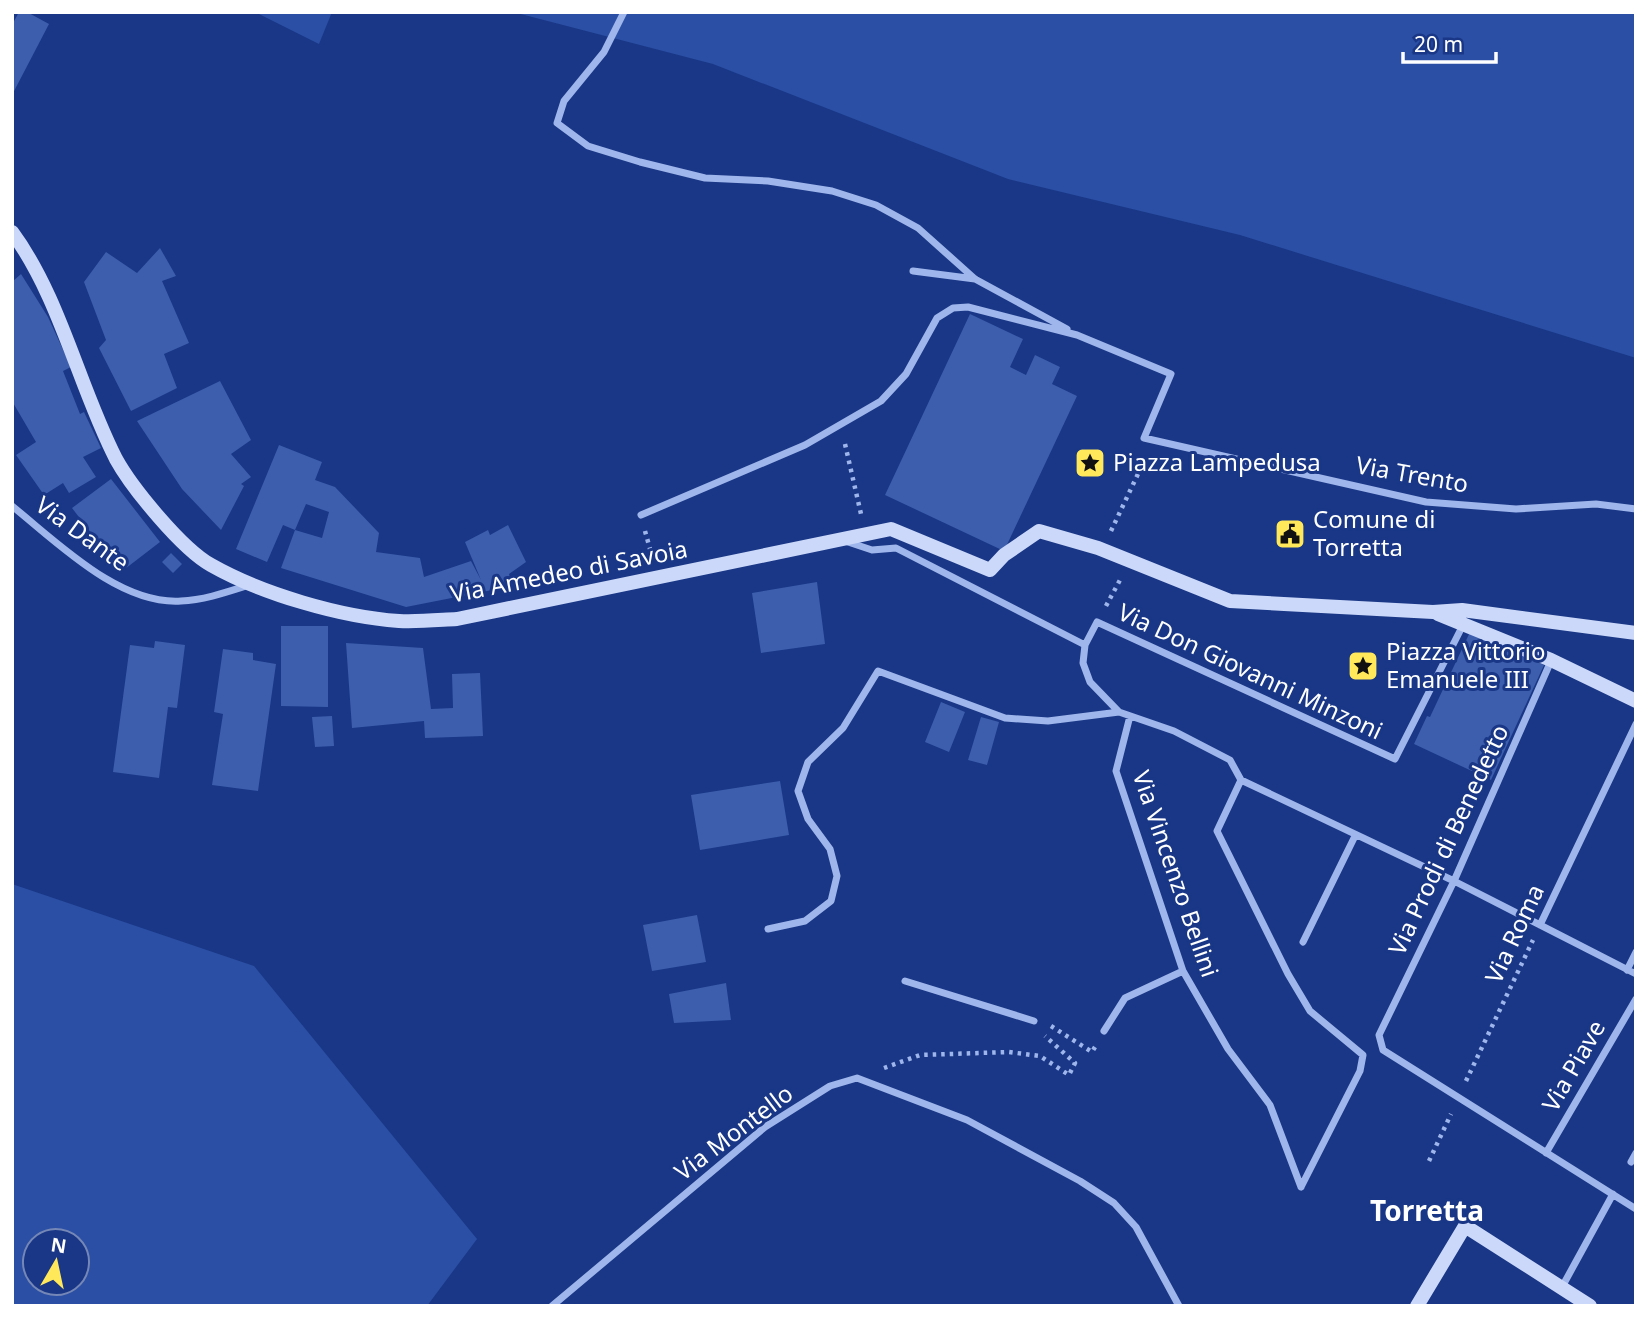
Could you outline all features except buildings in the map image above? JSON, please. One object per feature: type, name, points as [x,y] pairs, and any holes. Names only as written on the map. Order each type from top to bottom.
[{"type":"street","points":[[624,12],[604,52],[564,101],[557,123],[588,146],[705,178],[768,181],[832,191],[876,205],[918,228],[975,279],[1077,335]]},
{"type":"street","name":"Via Amedeo di Savoia","points":[[12,232],[25,249],[117,460],[159,518],[209,564],[253,584],[331,609],[399,621],[457,619],[891,529],[989,570],[1004,555],[1039,531],[1102,550]]},
{"type":"street","points":[[913,271],[975,279]]},
{"type":"street","points":[[641,515],[804,445],[881,401],[906,374],[937,318],[953,308],[968,307],[1077,335]]},
{"type":"street","name":"Via Trento","points":[[1077,335],[1171,374],[1144,438],[1426,502],[1516,509],[1596,504],[1636,509]]},
{"type":"street","name":"Via Dante","points":[[12,506],[96,573],[129,592],[179,602],[253,584]]},
{"type":"street","points":[[841,539],[872,550],[896,548],[1085,645]]},
{"type":"street","points":[[1102,550],[1230,601],[1433,612],[1462,610],[1636,633]]},
{"type":"street","points":[[1433,612],[1551,660],[1636,701]]},
{"type":"street","points":[[1097,622],[1085,645],[1083,663],[1090,682],[1119,712],[1174,731],[1230,760],[1241,780],[1454,881],[1636,974]]},
{"type":"street","name":"Via Don Giovanni Minzoni","points":[[1097,622],[1395,760],[1463,624]]},
{"type":"street","name":"Via Prodi di Benedetto","points":[[1458,1099],[1383,1050],[1379,1035],[1454,881],[1551,660]]},
{"type":"street","points":[[768,929],[805,921],[831,901],[837,876],[830,849],[808,819],[798,791],[808,762],[844,728],[878,671],[1005,718],[1048,721],[1119,712]]},
{"type":"street","name":"Via Vincenzo Bellini","points":[[1130,716],[1116,771],[1183,971],[1228,1049],[1270,1105],[1301,1186],[1360,1071],[1363,1055],[1310,1011],[1288,974],[1217,831],[1241,780]]},
{"type":"street","name":"Via Roma","points":[[1540,925],[1636,724]]},
{"type":"street","points":[[1303,942],[1355,836]]},
{"type":"street","points":[[1627,970],[1636,952]]},
{"type":"street","points":[[1104,1031],[1125,998],[1183,971]]},
{"type":"street","points":[[905,981],[1034,1021]]},
{"type":"street","name":"Via Piave","points":[[1546,1153],[1636,999]]},
{"type":"street","points":[[857,1078],[967,1120],[1080,1181],[1114,1203],[1136,1227],[1179,1306]]},
{"type":"street","name":"Via Montello","points":[[552,1306],[765,1127],[831,1086],[857,1078]]},
{"type":"street","points":[[1458,1099],[1636,1209]]},
{"type":"street","points":[[1631,1162],[1636,1153]]},
{"type":"street","points":[[1562,1287],[1613,1195]]},
{"type":"street","points":[[1417,1306],[1465,1226],[1590,1306]]},
{"type":"path","points":[[840,426],[866,534]]},
{"type":"path","points":[[1102,550],[1154,440]]},
{"type":"path","points":[[641,515],[657,578]]},
{"type":"path","points":[[1097,622],[1128,561]]},
{"type":"path","name":"Via Roma","points":[[1429,1161],[1540,925]]},
{"type":"path","points":[[857,1078],[920,1055],[1009,1052],[1040,1056],[1069,1075],[1075,1063],[1032,1027],[1035,1018],[1068,1035],[1092,1052],[1104,1031]]},
{"type":"shaded area","points":[[255,12],[332,12],[319,44]]},
{"type":"shaded area","points":[[513,12],[1636,12],[1636,358],[1240,235],[1008,179],[713,64]]},
{"type":"shaded area","points":[[12,884],[254,966],[477,1239],[427,1306],[12,1306]]},
{"type":"place","name":"Piazza Lampedusa","points":[[1090,463]]},
{"type":"place","name":"Comune di Torretta","points":[[1290,534]]},
{"type":"place","name":"Piazza Vittorio Emanuele III","points":[[1363,666]]},
{"type":"district","name":"Torretta","points":[[1427,1211]]}]
